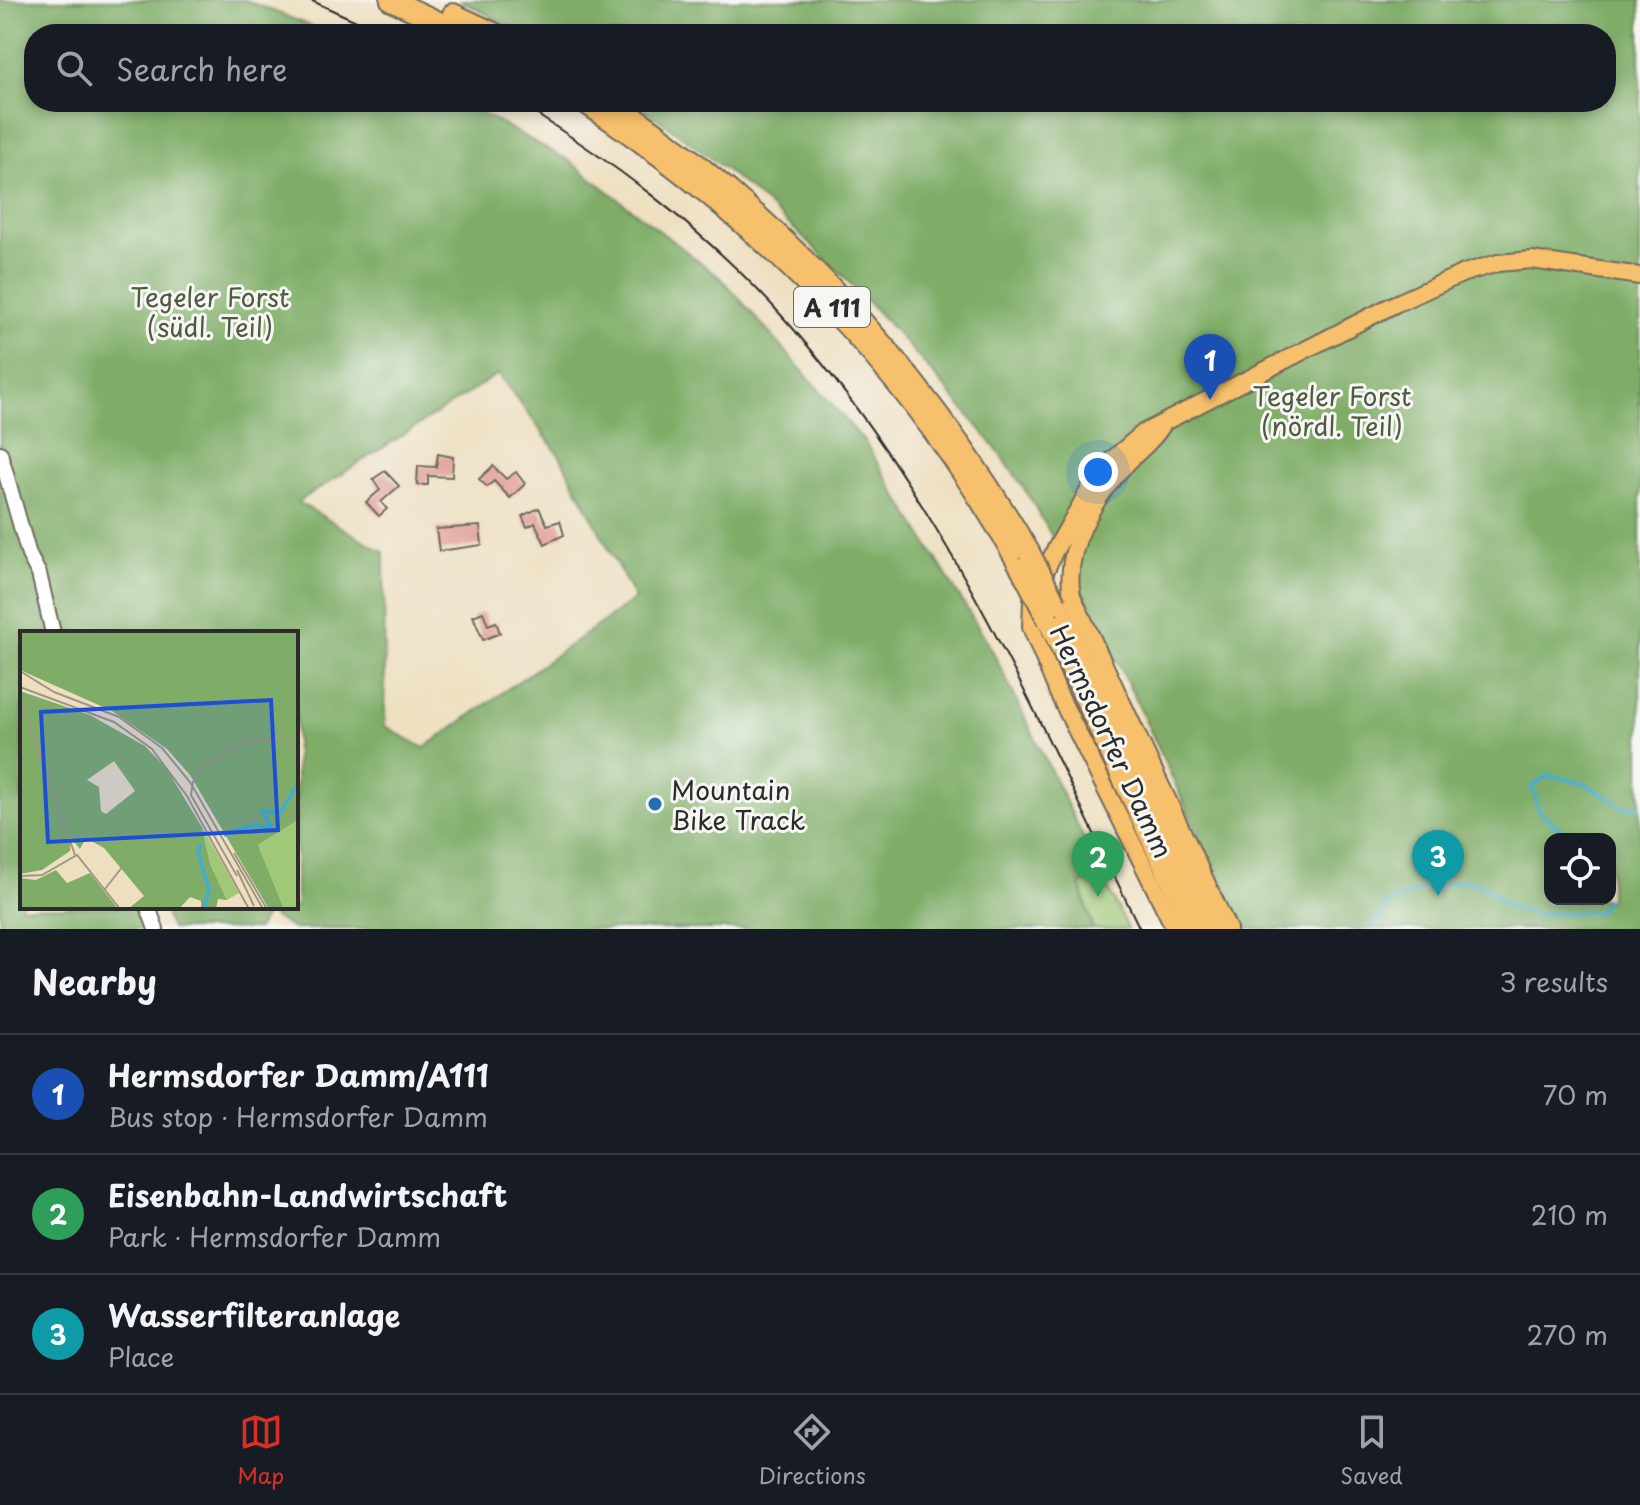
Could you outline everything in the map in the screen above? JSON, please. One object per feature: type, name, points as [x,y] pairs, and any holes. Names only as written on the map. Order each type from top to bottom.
[{"type":"highway","points":[[391,0],[443,24]]},
{"type":"highway","points":[[425,0],[475,24]]},
{"type":"highway","name":"A 111","points":[[599,112],[667,159],[799,272],[923,415],[1025,560]]},
{"type":"highway","name":"A 111","points":[[626,112],[744,202],[846,300],[894,354],[951,428],[1052,612],[1210,929]]},
{"type":"highway","name":"A 111","points":[[1052,612],[1194,929]]},
{"type":"main road","name":"Hermsdorfer Damm","points":[[1175,929],[1035,644],[1030,614],[1032,601],[1054,552],[1101,469],[1127,443],[1395,304],[1464,273],[1498,263],[1532,260],[1640,276]]},
{"type":"main road","name":"Hermsdorfer Damm","points":[[1162,426],[1107,486],[1075,546],[1068,576],[1072,596],[1228,929]]},
{"type":"street","points":[[0,453],[29,555],[39,574],[53,631]]},
{"type":"street","points":[[149,909],[156,929]]},
{"type":"green space","name":"Tegeler Forst (südl. Teil)","points":[[0,0],[245,0],[306,24],[24,24],[24,112],[479,112],[568,160],[723,280],[864,441],[992,650],[1102,876],[1080,884],[1093,929],[293,929],[267,913],[257,929],[171,929],[163,909],[298,909],[298,631],[20,631],[20,909],[160,909],[139,917],[143,929],[0,929]],"holes":[[[498,374],[560,456],[635,599],[424,748],[385,726],[384,552],[298,502]]]},
{"type":"green space","name":"Tegeler Forst (nördl. Teil)","points":[[460,0],[1640,0],[1640,929],[1241,929],[1143,714],[1063,556],[1023,488],[962,407],[866,300],[793,228],[715,162],[646,112],[1616,112],[1616,24],[505,24]]},
{"type":"green space","points":[[1102,876],[1128,929],[1093,929],[1080,883]]},
{"type":"building","points":[[438,454],[453,457],[452,477],[428,476],[428,485],[417,485],[418,466],[436,467]]},
{"type":"building","points":[[493,466],[506,479],[516,472],[525,484],[510,498],[494,481],[487,487],[479,479]]},
{"type":"building","points":[[385,471],[399,486],[381,502],[387,509],[379,516],[366,502],[380,490],[373,479]]},
{"type":"building","points":[[539,508],[547,525],[560,521],[564,535],[545,544],[535,523],[527,527],[522,516]]},
{"type":"building","points":[[480,526],[482,545],[439,551],[436,529]]},
{"type":"building","points":[[483,612],[488,625],[496,622],[500,633],[483,640],[473,616]]},
{"type":"waterway","points":[[1565,833],[1539,811],[1532,786],[1549,775],[1586,784],[1625,808],[1640,806]]},
{"type":"waterway","points":[[1371,929],[1388,903],[1428,887],[1461,881],[1481,885],[1507,906],[1536,914],[1598,912],[1603,905]]},
{"type":"tram line","points":[[310,0],[363,24]]},
{"type":"tram line","points":[[532,112],[619,170],[714,247],[772,305],[831,375],[885,448],[978,603],[1021,684],[1140,929]]},
{"type":"place","name":"Hermsdorfer Damm/A111","points":[[1210,400]]},
{"type":"place","name":"Mountain Bike Track","points":[[655,804]]},
{"type":"place","name":"Wasserfilteranlage","points":[[1438,896]]},
{"type":"place","name":"Eisenbahn-Landwirtschaft","points":[[1098,897]]}]
